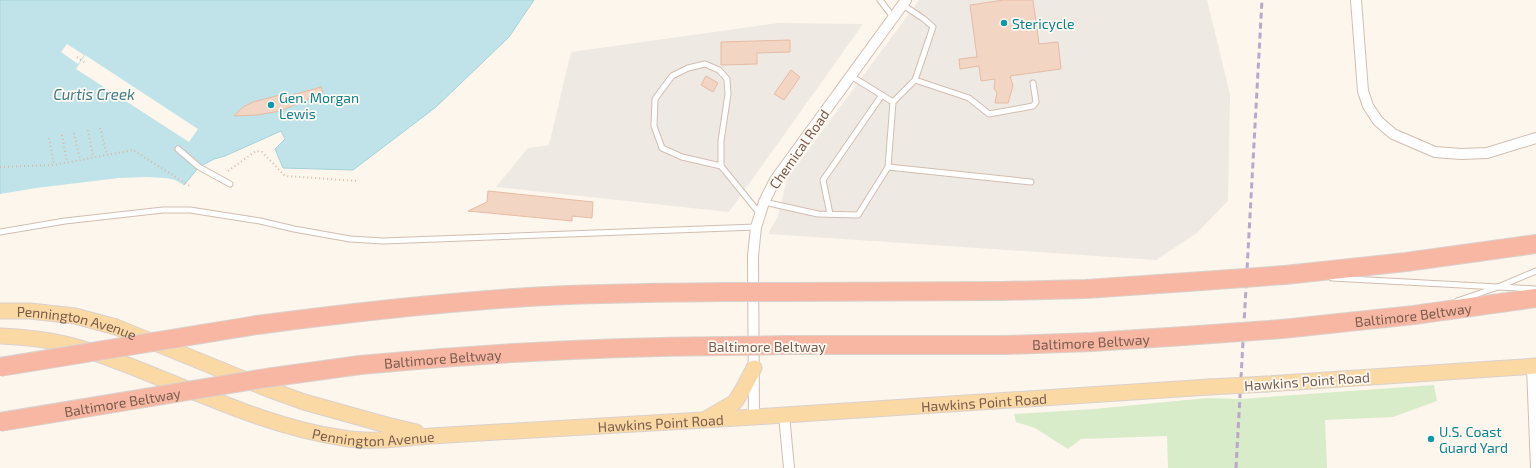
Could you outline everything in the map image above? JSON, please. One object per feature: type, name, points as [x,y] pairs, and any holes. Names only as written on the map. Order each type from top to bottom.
[{"type":"highway","points":[[0,367],[257,325],[421,305],[521,297],[631,293],[1001,291],[1086,288],[1285,275],[1413,261],[1536,244]]},
{"type":"highway","name":"Baltimore Beltway","points":[[0,422],[266,378],[360,365],[433,358],[533,351],[633,347],[1006,345],[1092,342],[1282,329],[1414,315],[1536,298]]},
{"type":"main road","name":"Pennington Avenue","points":[[0,311],[30,310],[75,316],[116,327],[268,389],[304,402],[431,436]]},
{"type":"main road","name":"Pennington Avenue","points":[[0,336],[27,338],[69,345],[103,356],[253,414],[295,428],[344,438],[380,440],[431,436]]},
{"type":"main road","name":"Hawkins Point Road","points":[[431,436],[754,418],[1534,366]]},
{"type":"main road","points":[[704,420],[735,402],[754,368]]},
{"type":"street","points":[[1356,0],[1363,91],[1368,106],[1378,121],[1393,134],[1436,152],[1461,154],[1487,153],[1536,138]]},
{"type":"street","name":"Chemical Road","points":[[754,418],[754,256],[756,227],[764,202],[775,180],[904,2]]},
{"type":"street","points":[[1534,366],[1536,468]]},
{"type":"street","points":[[784,415],[789,468]]},
{"type":"lane","points":[[880,0],[894,17]]},
{"type":"lane","points":[[764,202],[818,214],[858,215],[888,167],[893,102],[915,80],[932,27],[904,2]]},
{"type":"lane","points":[[721,166],[721,141],[728,94],[727,80],[719,70],[705,64],[688,68],[672,76],[655,98],[654,126],[662,148],[682,157],[721,166],[760,214]]},
{"type":"lane","points":[[851,76],[893,102]]},
{"type":"lane","points":[[915,80],[969,98],[989,114],[1033,106],[1036,102],[1033,83]]},
{"type":"lane","points":[[830,214],[823,180],[882,96]]},
{"type":"lane","points":[[178,149],[199,167],[230,184]]},
{"type":"lane","points":[[888,167],[1031,182]]},
{"type":"lane","points":[[0,232],[163,210],[190,210],[260,221],[294,230],[350,239],[383,241],[756,227]]},
{"type":"lane","points":[[1414,315],[1498,287],[1536,271]]},
{"type":"lane","points":[[1285,275],[1536,289]]},
{"type":"path","points":[[77,57],[85,63]]},
{"type":"path","points":[[100,128],[107,155]]},
{"type":"path","points":[[88,130],[93,158]]},
{"type":"path","points":[[74,133],[80,160]]},
{"type":"path","points":[[62,135],[67,162]]},
{"type":"path","points":[[49,138],[54,165]]},
{"type":"path","points":[[0,167],[54,165],[133,150],[190,186]]},
{"type":"path","points":[[228,171],[256,151],[262,152],[284,176],[359,181]]},
{"type":"shaded area","points":[[919,0],[1207,0],[1230,94],[1228,201],[1197,233],[1156,260],[768,234],[778,216],[787,179]]},
{"type":"shaded area","points":[[778,23],[863,24],[729,212],[496,187],[528,148],[549,145],[571,52]]},
{"type":"green space","points":[[1434,385],[1437,401],[1393,417],[1325,420],[1327,468],[1168,468],[1167,436],[1081,439],[1068,449],[1035,428],[1016,422],[1014,414],[1094,409],[1207,398],[1240,399]]},
{"type":"water","name":"Curtis Creek","points":[[0,0],[534,0],[509,37],[436,107],[353,170],[283,168],[275,149],[285,139],[281,131],[225,156],[214,159],[199,167],[184,185],[161,184],[115,186],[0,200]]},
{"type":"pier","points":[[67,44],[84,55],[78,64],[61,52]]},
{"type":"pier","points":[[85,55],[198,129],[189,142],[76,69]]},
{"type":"pier","points":[[147,177],[175,180],[184,185],[184,187],[166,186],[112,188],[0,202],[0,194],[119,178]]},
{"type":"building","name":"Stericycle","points":[[1004,0],[1033,0],[1039,44],[1058,42],[1061,69],[1010,76],[1013,86],[1008,103],[995,103],[997,92],[994,89],[995,79],[981,81],[979,66],[960,69],[959,59],[977,57],[970,5]]},
{"type":"building","points":[[790,40],[790,52],[757,53],[757,64],[721,65],[721,42]]},
{"type":"building","points":[[791,70],[800,77],[784,100],[774,94]]},
{"type":"building","points":[[706,76],[718,83],[713,92],[701,85]]},
{"type":"building","name":"Gen. Morgan Lewis","points":[[321,87],[323,93],[280,111],[257,115],[234,116],[243,107],[253,102],[280,95],[285,96],[296,94]]},
{"type":"building","points":[[488,191],[593,202],[592,218],[572,216],[572,221],[468,211],[487,202]]},
{"type":"railway","points":[[1236,468],[1262,0]]},
{"type":"place","name":"Stericycle","points":[[1004,23]]},
{"type":"place","name":"Gen. Morgan Lewis","points":[[271,105]]},
{"type":"place","name":"U.S. Coast Guard Yard","points":[[1431,439]]}]
